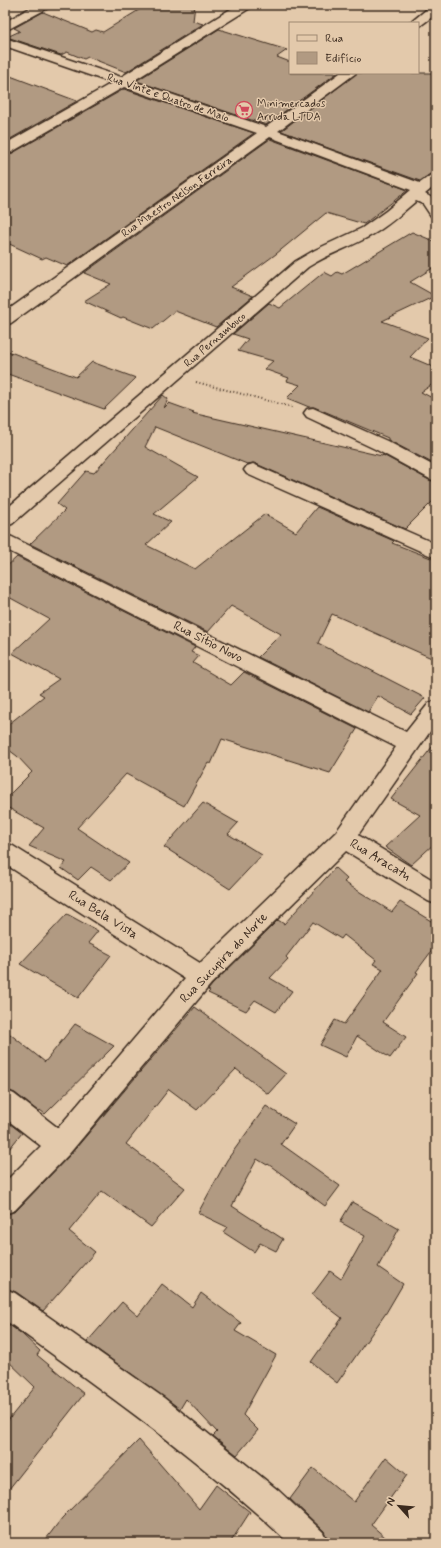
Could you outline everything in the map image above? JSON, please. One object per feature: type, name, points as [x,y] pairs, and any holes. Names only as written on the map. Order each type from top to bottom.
[{"type":"street","points":[[5,27],[44,5]]},
{"type":"street","points":[[5,150],[123,82],[246,5]]},
{"type":"street","points":[[417,22],[436,8]]},
{"type":"street","name":"Rua Vinte e Quatro de Maio","points":[[5,42],[268,132],[417,191],[428,201],[436,213]]},
{"type":"street","name":"Rua Maestro Nelson Ferreira","points":[[5,320],[348,74]]},
{"type":"street","name":"Rua Pernambuco","points":[[5,520],[302,264],[316,255],[352,240],[377,226],[417,191],[436,178]]},
{"type":"street","points":[[313,413],[381,445],[436,475]]},
{"type":"street","points":[[253,470],[436,552]]},
{"type":"street","name":"Rua Sítio Novo","points":[[5,541],[410,744]]},
{"type":"street","name":"Rua Sucupira do Norte","points":[[5,1201],[60,1145],[202,977],[344,838],[436,709]]},
{"type":"street","name":"Rua Aracatu","points":[[344,838],[436,894]]},
{"type":"street","name":"Rua Bela Vista","points":[[5,852],[202,977]]},
{"type":"street","points":[[5,1102],[60,1145]]},
{"type":"street","points":[[5,1303],[153,1409],[268,1502],[312,1543]]},
{"type":"path","points":[[173,376],[313,413]]},
{"type":"building","points":[[147,5],[195,5],[193,21],[203,24],[126,72],[88,57],[84,59],[67,52],[61,55],[7,37],[20,31],[14,28],[43,12],[92,32],[96,30],[103,32]]},
{"type":"building","points":[[219,29],[287,50],[277,57],[289,62],[289,74],[336,74],[266,125],[136,81]]},
{"type":"building","points":[[436,73],[436,173],[430,174],[420,181],[281,131],[356,74]]},
{"type":"building","points":[[5,74],[77,101],[5,142]]},
{"type":"building","points":[[124,89],[254,133],[67,266],[46,257],[42,259],[5,242],[5,155],[11,154]]},
{"type":"building","points":[[270,139],[408,190],[364,224],[326,213],[276,254],[231,287],[253,296],[216,327],[175,311],[153,329],[123,317],[121,318],[84,301],[111,284],[84,273]]},
{"type":"building","points":[[412,232],[436,242],[436,266],[410,282],[435,296],[382,321],[428,338],[410,357],[436,368],[436,382],[421,392],[436,400],[436,465],[388,440],[388,438],[314,407],[309,407],[287,398],[300,385],[287,381],[289,378],[264,369],[273,361],[238,351],[248,339],[233,334],[269,303],[280,308],[324,272],[332,276],[337,272],[342,274]]},
{"type":"building","points":[[5,350],[76,377],[92,362],[136,378],[104,409],[5,373]]},
{"type":"building","points":[[163,395],[168,399],[164,408],[169,403],[194,412],[192,413],[383,455],[429,480],[436,482],[436,498],[405,529],[254,463],[247,464],[155,427],[145,447],[198,477],[154,514],[171,522],[146,545],[195,569],[265,514],[296,532],[317,507],[394,541],[392,543],[436,560],[436,660],[332,614],[318,643],[425,698],[411,714],[378,696],[368,712],[258,657],[281,634],[231,606],[208,632],[30,544],[65,510],[57,504],[86,471],[94,473]]},
{"type":"building","points":[[17,557],[195,647],[191,652],[199,656],[193,663],[231,685],[244,672],[357,729],[330,773],[222,739],[211,764],[208,763],[184,806],[126,774],[77,828],[129,863],[111,880],[91,867],[78,880],[61,868],[66,862],[29,846],[44,828],[5,806],[5,799],[32,772],[17,756],[5,747],[5,727],[44,696],[39,693],[59,679],[12,653],[49,619],[5,595],[5,568]]},
{"type":"building","points":[[436,742],[436,842],[411,865],[385,847],[420,815],[391,799]]},
{"type":"building","points":[[203,803],[238,823],[228,834],[262,855],[230,889],[164,847]]},
{"type":"building","points":[[335,868],[347,879],[344,882],[392,912],[400,902],[436,924],[436,945],[383,1022],[406,1037],[390,1058],[357,1036],[346,1057],[320,1045],[335,1020],[344,1024],[383,969],[373,964],[376,960],[344,935],[341,939],[313,922],[286,957],[288,959],[270,978],[292,991],[276,1012],[255,1000],[246,1011],[208,993],[210,991],[208,990],[212,985],[278,920],[284,924]]},
{"type":"building","points":[[67,914],[98,931],[88,943],[111,955],[78,998],[20,964]]},
{"type":"building","points":[[195,1007],[286,1074],[268,1094],[236,1069],[197,1110],[169,1089],[126,1144],[185,1188],[151,1227],[102,1191],[69,1231],[95,1252],[43,1311],[16,1292],[5,1288],[5,1215],[16,1211],[70,1155]]},
{"type":"building","points":[[75,1024],[114,1046],[45,1114],[40,1110],[39,1112],[15,1093],[5,1089],[5,1030],[45,1062]]},
{"type":"building","points":[[266,1106],[295,1124],[281,1144],[340,1186],[325,1206],[268,1164],[267,1165],[257,1159],[232,1206],[283,1239],[276,1251],[260,1243],[254,1252],[223,1232],[227,1227],[198,1213],[227,1160]]},
{"type":"building","points":[[5,1120],[22,1133],[5,1154]]},
{"type":"building","points":[[352,1202],[399,1229],[378,1267],[403,1284],[386,1313],[337,1383],[311,1362],[342,1318],[312,1295],[330,1271],[341,1279],[365,1236],[340,1222]]},
{"type":"building","points":[[162,1284],[192,1307],[201,1293],[241,1323],[235,1331],[276,1355],[243,1415],[258,1430],[237,1455],[213,1436],[217,1432],[186,1399],[180,1409],[87,1342],[122,1302],[138,1316]]},
{"type":"building","points":[[5,1322],[22,1334],[40,1351],[37,1355],[84,1394],[5,1494],[5,1424],[35,1387],[5,1358]]},
{"type":"building","points":[[139,1440],[199,1509],[216,1485],[250,1512],[230,1543],[43,1543],[62,1518]]},
{"type":"building","points":[[386,1457],[407,1475],[371,1525],[392,1543],[329,1543],[324,1531],[290,1499],[313,1468],[354,1502]]},
{"type":"place","name":"Minimercados Arruda LTDA","points":[[244,110]]}]
